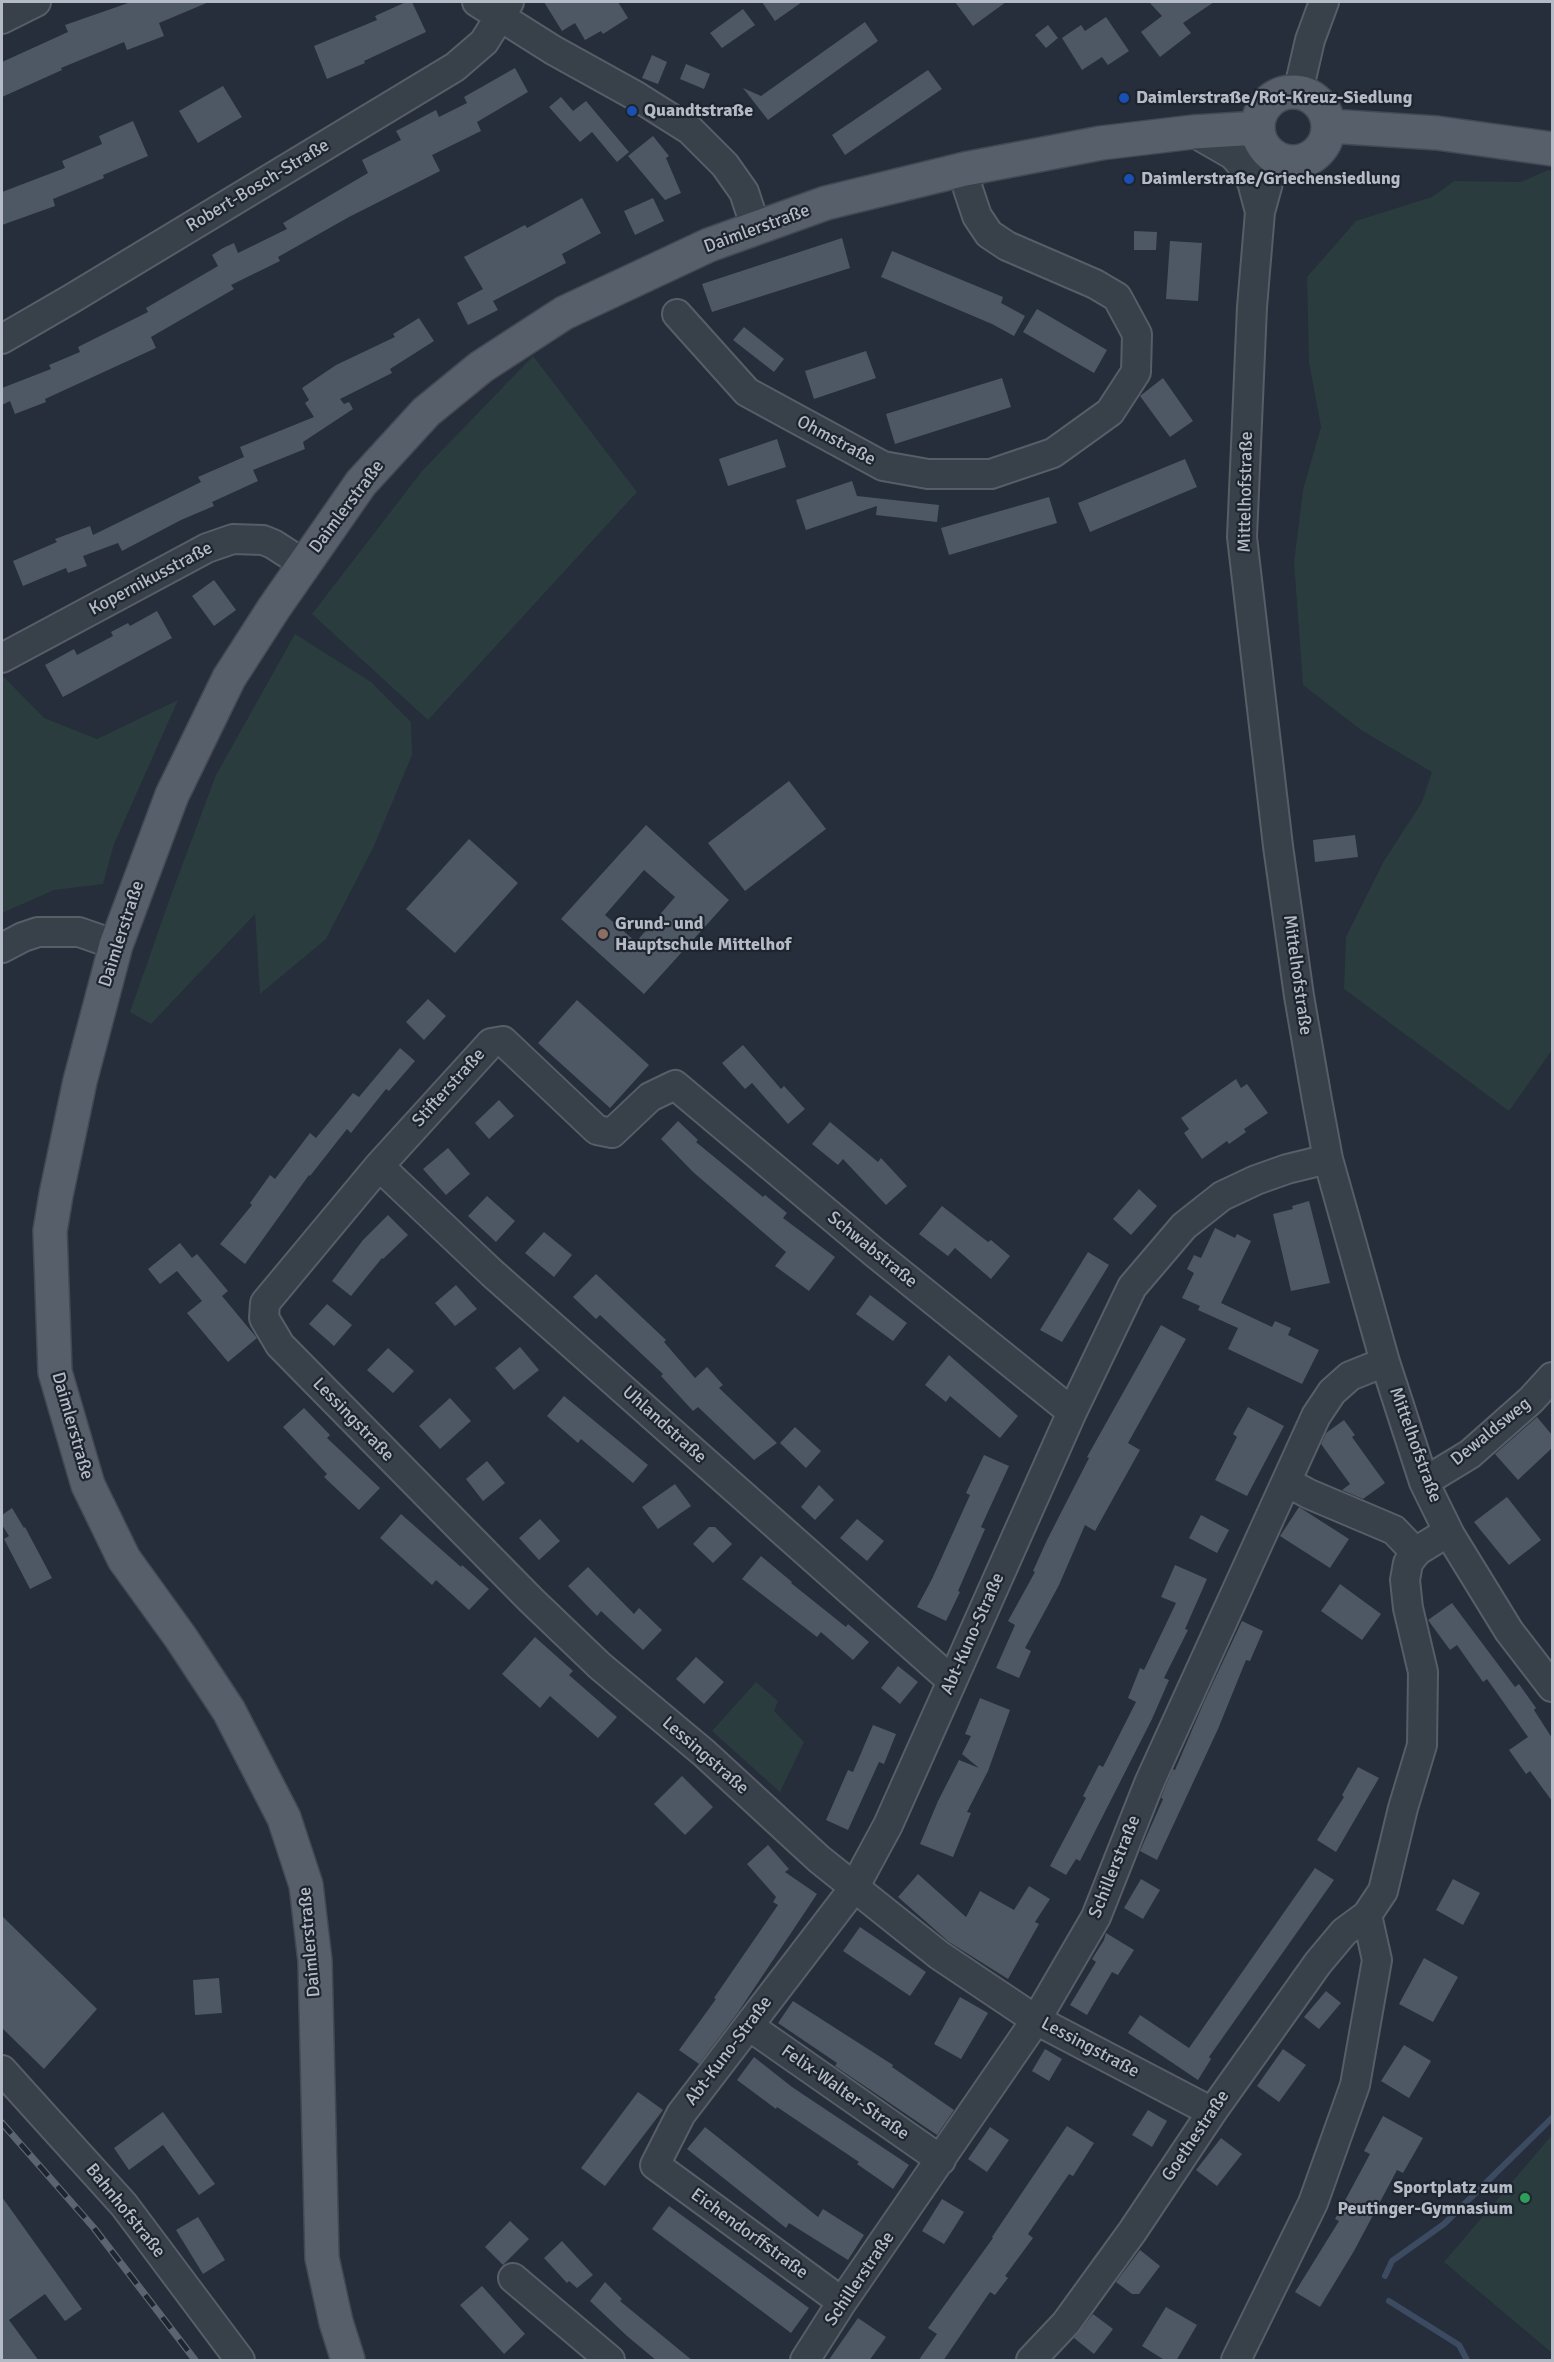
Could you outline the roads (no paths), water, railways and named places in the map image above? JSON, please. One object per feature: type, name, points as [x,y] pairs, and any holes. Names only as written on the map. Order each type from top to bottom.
[{"type":"main road","points":[[1298,92],[1313,97],[1322,105],[1329,126],[1327,139],[1321,149],[1312,157],[1301,162],[1289,162],[1277,159],[1268,152],[1261,142],[1258,120],[1262,109],[1270,100],[1279,94],[1298,92]]},
{"type":"main road","points":[[1329,126],[1437,133],[1552,149]]},
{"type":"main road","name":"Daimlerstraße","points":[[348,2361],[336,2322],[322,2258],[315,1961],[306,1885],[284,1818],[229,1711],[181,1638],[124,1559],[88,1485],[54,1372],[50,1232],[80,1081],[116,945],[172,795],[229,678],[361,483],[426,412],[481,366],[564,313],[593,297],[709,245],[826,203],[965,169],[1101,143],[1193,132],[1258,128]]},
{"type":"street","points":[[2,20],[36,2]]},
{"type":"street","points":[[477,2],[505,9],[554,51],[636,96],[690,130],[725,165],[744,192],[756,228]]},
{"type":"street","points":[[1298,92],[1310,40],[1324,2]]},
{"type":"street","name":"Robert-Bosch-Straße","points":[[2,339],[455,67],[484,42],[505,9]]},
{"type":"street","name":"Mittelhofstraße","points":[[1193,132],[1233,155],[1243,166],[1252,182],[1260,212]]},
{"type":"street","name":"Mittelhofstraße","points":[[1277,159],[1260,212],[1252,308],[1242,537],[1293,950],[1328,1159],[1385,1362],[1424,1482],[1448,1532],[1509,1630],[1552,1687]]},
{"type":"street","name":"Ohmstraße","points":[[677,315],[747,392],[883,466],[928,474],[991,474],[1053,453],[1110,412],[1136,372],[1137,334],[1117,297],[1095,284],[1007,246],[989,234],[977,216],[968,189],[965,169]]},
{"type":"street","name":"Kopernikusstraße","points":[[2,658],[207,548],[232,539],[263,540],[304,564]]},
{"type":"street","points":[[2,948],[38,932],[79,932],[116,945]]},
{"type":"street","name":"Stifterstraße","points":[[264,1318],[265,1303],[379,1166],[491,1042],[503,1041],[597,1130],[612,1133],[650,1097],[675,1085]]},
{"type":"street","name":"Schwabstraße","points":[[675,1085],[875,1253],[1072,1412]]},
{"type":"street","name":"Abt-Kuno-Straße","points":[[655,2165],[681,2114],[854,1888],[888,1825],[1072,1412],[1132,1287],[1184,1226],[1222,1196],[1287,1169],[1328,1159]]},
{"type":"street","name":"Uhlandstraße","points":[[379,1166],[492,1273],[952,1681]]},
{"type":"street","name":"Lessingstraße","points":[[264,1318],[280,1345],[531,1600],[600,1666],[704,1753],[819,1859],[939,1955],[1036,2020],[1212,2112]]},
{"type":"street","name":"Schillerstraße","points":[[805,2361],[842,2302],[1036,2020],[1096,1917],[1150,1781],[1316,1416],[1332,1392],[1350,1376],[1385,1362]]},
{"type":"street","name":"Dewaldsweg","points":[[1424,1482],[1470,1454],[1531,1400],[1552,1377]]},
{"type":"street","points":[[1287,1482],[1394,1530],[1416,1553],[1448,1532]]},
{"type":"street","name":"Goethestraße","points":[[1031,2361],[1066,2323],[1132,2232],[1212,2112],[1318,1963],[1344,1932],[1367,1915],[1383,1891],[1422,1745],[1423,1672],[1408,1608],[1405,1580],[1408,1563],[1416,1553]]},
{"type":"street","points":[[1236,2361],[1313,2203],[1355,2085],[1377,1960],[1367,1915]]},
{"type":"street","name":"Felix-Walter-Straße","points":[[748,2025],[941,2160]]},
{"type":"street","name":"Bahnhofstraße","points":[[2,2070],[124,2205],[240,2361]]},
{"type":"street","name":"Eichendorffstraße","points":[[655,2165],[842,2302]]},
{"type":"street","points":[[513,2278],[610,2361]]},
{"type":"waterway","points":[[1385,2276],[1392,2261],[1444,2224],[1552,2118]]},
{"type":"waterway","points":[[1389,2301],[1459,2345],[1467,2360]]},
{"type":"railway","points":[[2,2123],[94,2228],[195,2360]]},
{"type":"place","name":"Daimlerstraße/Rot-Kreuz-Siedlung","points":[[1124,98]]},
{"type":"place","name":"Quandtstraße","points":[[632,111]]},
{"type":"place","name":"Daimlerstraße/Griechensiedlung","points":[[1129,179]]},
{"type":"place","name":"Grund- und Hauptschule Mittelhof","points":[[603,934]]},
{"type":"place","name":"Sportplatz zum Peutinger-Gymnasium","points":[[1525,2198]]}]
